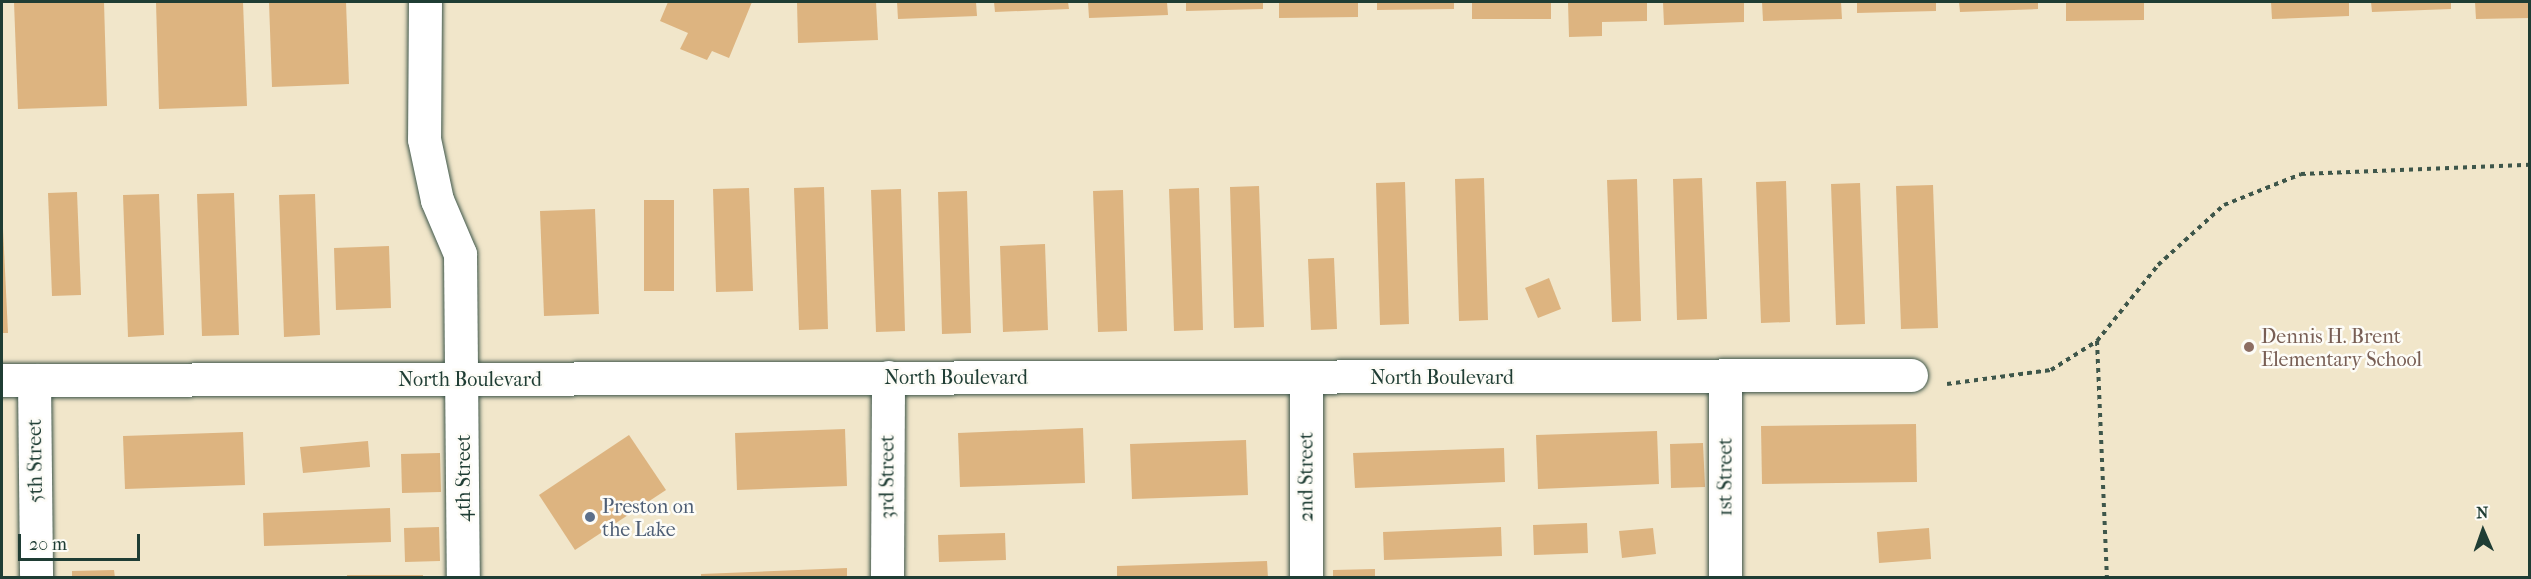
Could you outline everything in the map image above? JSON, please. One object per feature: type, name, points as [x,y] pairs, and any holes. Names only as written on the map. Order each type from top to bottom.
[{"type":"street","name":"4th Street","points":[[425,2],[424,140],[437,200],[460,254],[464,379],[463,578]]},
{"type":"street","name":"North Boulevard","points":[[2,380],[1911,375]]},
{"type":"street","name":"1st Street","points":[[1725,376],[1725,578]]},
{"type":"street","name":"3rd Street","points":[[887,578],[888,377]]},
{"type":"street","name":"2nd Street","points":[[1306,377],[1306,578]]},
{"type":"street","name":"5th Street","points":[[34,380],[36,578]]},
{"type":"path","points":[[1911,375],[1956,387],[2051,370],[2097,341],[2158,265],[2235,201],[2301,174],[2472,163],[2529,165]]},
{"type":"path","points":[[2097,341],[2107,578]]},
{"type":"building","points":[[14,2],[104,2],[107,106],[18,109]]},
{"type":"building","points":[[156,2],[243,2],[247,106],[159,109]]},
{"type":"building","points":[[269,2],[346,2],[349,84],[272,87]]},
{"type":"building","points":[[668,2],[752,2],[729,58],[712,51],[707,60],[680,49],[688,33],[660,21]]},
{"type":"building","points":[[797,2],[876,2],[878,40],[798,43]]},
{"type":"building","points":[[897,2],[976,2],[977,16],[898,19]]},
{"type":"building","points":[[994,2],[1068,2],[1069,9],[995,12]]},
{"type":"building","points":[[1088,2],[1167,2],[1168,15],[1089,18]]},
{"type":"building","points":[[1186,2],[1263,2],[1263,9],[1186,11]]},
{"type":"building","points":[[1279,2],[1358,2],[1358,17],[1279,18]]},
{"type":"building","points":[[1377,2],[1454,2],[1454,9],[1377,10]]},
{"type":"building","points":[[1472,2],[1551,2],[1551,19],[1472,19]]},
{"type":"building","points":[[1568,2],[1647,2],[1647,21],[1602,22],[1602,36],[1569,37]]},
{"type":"building","points":[[1663,2],[1744,2],[1744,22],[1664,25]]},
{"type":"building","points":[[1762,2],[1841,2],[1842,19],[1763,21]]},
{"type":"building","points":[[1857,2],[1936,2],[1936,11],[1857,13]]},
{"type":"building","points":[[1959,2],[2038,2],[2038,9],[1960,12]]},
{"type":"building","points":[[2066,2],[2144,2],[2144,20],[2066,21]]},
{"type":"building","points":[[2271,2],[2349,2],[2349,16],[2272,19]]},
{"type":"building","points":[[2371,2],[2451,2],[2451,9],[2372,12]]},
{"type":"building","points":[[2475,2],[2530,2],[2530,18],[2476,19]]},
{"type":"building","points":[[1484,178],[1488,320],[1459,321],[1455,179]]},
{"type":"building","points":[[1702,178],[1707,319],[1677,320],[1673,179]]},
{"type":"building","points":[[1637,179],[1641,321],[1612,322],[1607,180]]},
{"type":"building","points":[[1786,181],[1790,322],[1761,323],[1756,182]]},
{"type":"building","points":[[1405,182],[1409,324],[1380,325],[1376,183]]},
{"type":"building","points":[[1860,183],[1865,324],[1836,325],[1831,184]]},
{"type":"building","points":[[1933,185],[1938,328],[1901,329],[1896,186]]},
{"type":"building","points":[[1259,186],[1264,327],[1234,328],[1230,187]]},
{"type":"building","points":[[824,187],[828,329],[799,330],[794,188]]},
{"type":"building","points":[[749,188],[753,291],[716,292],[713,189]]},
{"type":"building","points":[[1199,188],[1203,330],[1174,331],[1169,189]]},
{"type":"building","points":[[901,189],[905,331],[876,332],[871,190]]},
{"type":"building","points":[[1123,190],[1127,331],[1098,332],[1093,191]]},
{"type":"building","points":[[967,191],[971,333],[942,334],[938,192]]},
{"type":"building","points":[[77,192],[81,295],[52,296],[48,193]]},
{"type":"building","points":[[234,193],[239,335],[202,336],[197,194]]},
{"type":"building","points":[[159,194],[164,335],[128,337],[123,195]]},
{"type":"building","points":[[315,194],[320,335],[284,337],[279,195]]},
{"type":"building","points":[[644,200],[674,200],[674,291],[644,291]]},
{"type":"building","points":[[2,208],[8,333],[2,333]]},
{"type":"building","points":[[595,209],[599,314],[544,316],[540,211]]},
{"type":"building","points":[[1045,244],[1048,330],[1003,332],[1000,246]]},
{"type":"building","points":[[389,246],[391,308],[336,310],[334,248]]},
{"type":"building","points":[[1334,258],[1337,329],[1311,330],[1308,259]]},
{"type":"building","points":[[1549,278],[1561,309],[1538,318],[1525,288]]},
{"type":"building","points":[[1916,424],[1917,482],[1762,484],[1761,426]]},
{"type":"building","points":[[1083,428],[1085,483],[960,487],[958,433]]},
{"type":"building","points":[[845,429],[847,486],[737,490],[735,433]]},
{"type":"building","points":[[1657,431],[1659,484],[1538,489],[1536,435]]},
{"type":"building","points":[[243,432],[245,485],[125,489],[123,436]]},
{"type":"building","points":[[629,435],[666,490],[575,550],[539,495]]},
{"type":"building","points":[[1246,440],[1248,495],[1132,499],[1130,444]]},
{"type":"building","points":[[368,441],[370,467],[303,473],[300,447]]},
{"type":"building","points":[[1703,443],[1705,487],[1671,488],[1670,444]]},
{"type":"building","points":[[1504,448],[1505,482],[1355,488],[1353,453]]},
{"type":"building","points":[[440,453],[441,492],[402,493],[401,454]]},
{"type":"building","points":[[390,508],[391,542],[264,546],[263,513]]},
{"type":"building","points":[[1587,523],[1588,553],[1534,555],[1533,525]]},
{"type":"building","points":[[439,527],[440,561],[405,562],[404,528]]},
{"type":"building","points":[[1501,527],[1502,556],[1384,560],[1383,532]]},
{"type":"building","points":[[1653,528],[1656,554],[1622,558],[1619,531]]},
{"type":"building","points":[[1929,528],[1931,559],[1879,563],[1877,532]]},
{"type":"building","points":[[1005,533],[1006,560],[939,562],[938,535]]},
{"type":"building","points":[[1267,561],[1268,578],[1117,578],[1117,566]]},
{"type":"building","points":[[847,568],[847,578],[701,578],[701,574]]},
{"type":"building","points":[[1375,569],[1375,578],[1333,578],[1333,570]]},
{"type":"building","points":[[114,570],[115,578],[72,578],[72,571]]},
{"type":"building","points":[[347,575],[423,575],[423,578],[347,578]]},
{"type":"place","name":"Dennis H. Brent Elementary School","points":[[2249,347]]},
{"type":"place","name":"Preston on the Lake","points":[[590,517]]}]
